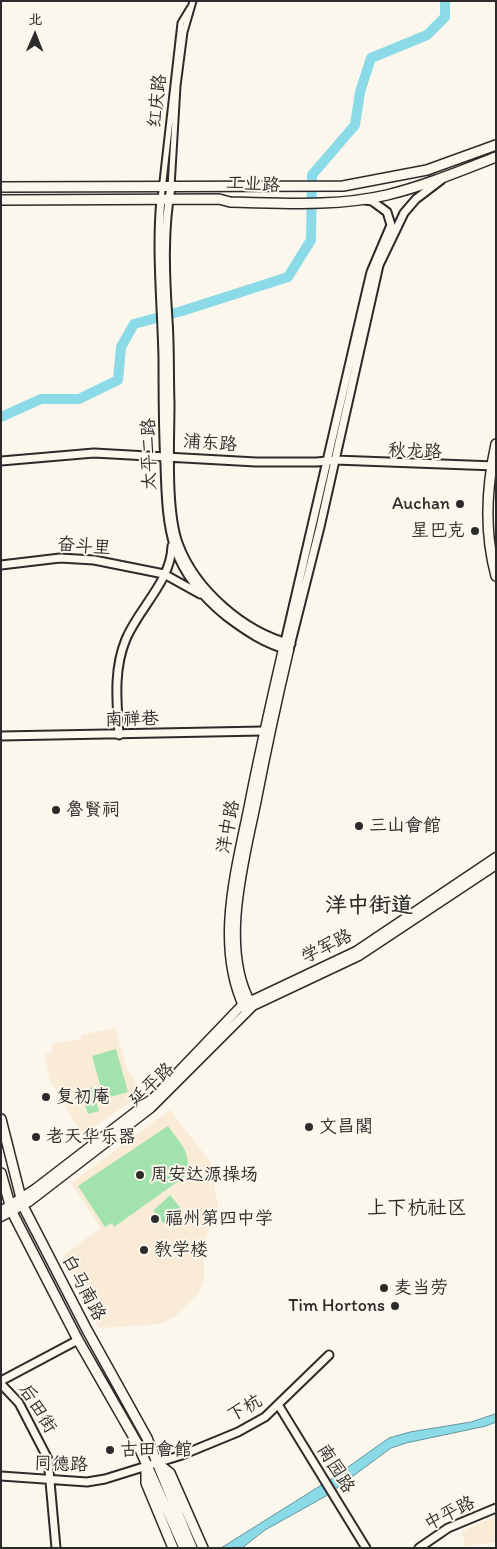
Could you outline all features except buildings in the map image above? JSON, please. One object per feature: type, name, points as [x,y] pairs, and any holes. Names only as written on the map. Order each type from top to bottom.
[{"type":"main road","name":"工业路","points":[[1,187],[322,187],[392,178],[427,170],[495,145]]},
{"type":"main road","name":"工业路","points":[[1,200],[332,203],[413,188],[496,157]]},
{"type":"main road","points":[[496,444],[487,500],[488,529],[496,576]]},
{"type":"main road","name":"洋中路","points":[[247,1006],[230,955],[231,906],[263,731],[287,646]]},
{"type":"main road","name":"洋中路","points":[[247,1006],[238,958],[238,898],[287,646]]},
{"type":"main road","name":"学军路","points":[[247,1006],[356,950],[496,857]]},
{"type":"main road","name":"学军路","points":[[247,1006],[359,956],[496,865]]},
{"type":"main road","name":"延平路","points":[[1,1217],[7,1210],[21,1203],[158,1102],[247,1006]]},
{"type":"main road","name":"白马南路","points":[[1,1119],[21,1203],[94,1344],[147,1438],[188,1546]]},
{"type":"main road","points":[[1,1173],[7,1210],[78,1340],[137,1442],[146,1466],[188,1546]]},
{"type":"main road","points":[[157,1463],[170,1473],[203,1548]]},
{"type":"main road","points":[[146,1466],[146,1483],[173,1548]]},
{"type":"street","name":"红庆路","points":[[165,200],[162,187],[181,23],[193,1]]},
{"type":"street","name":"红庆路","points":[[172,187],[177,86],[184,32],[190,8]]},
{"type":"street","points":[[287,646],[379,265],[404,213],[416,199],[448,175]]},
{"type":"street","points":[[165,200],[172,187]]},
{"type":"street","points":[[332,462],[371,272],[391,225],[387,212],[379,205],[372,200],[360,199]]},
{"type":"street","name":"太平二路","points":[[165,200],[160,298],[165,321]]},
{"type":"street","name":"太平二路","points":[[165,200],[166,515],[171,539],[188,577],[206,598],[250,634],[287,646]]},
{"type":"street","name":"浦东路","points":[[1,462],[84,453],[242,461],[332,462]]},
{"type":"street","name":"太平二路","points":[[167,456],[172,508],[178,543],[190,566],[208,590],[230,611],[256,630],[287,646]]},
{"type":"street","name":"秋龙路","points":[[332,462],[493,468]]},
{"type":"street","points":[[119,735],[117,684],[121,654],[130,631],[164,574],[171,552],[171,539]]},
{"type":"street","name":"奋斗里","points":[[1,565],[51,558],[75,558],[164,574],[206,598]]},
{"type":"street","name":"南禅巷","points":[[1,736],[263,731]]},
{"type":"street","points":[[1,1383],[78,1340]]},
{"type":"street","name":"下杭","points":[[146,1466],[238,1432],[260,1420],[279,1406],[296,1385],[329,1355]]},
{"type":"street","name":"后田街","points":[[1,1383],[16,1399],[45,1451],[49,1462],[56,1548]]},
{"type":"street","name":"南园路","points":[[279,1406],[366,1548]]},
{"type":"street","name":"同德路","points":[[1,1476],[76,1483],[95,1481],[146,1466]]},
{"type":"street","name":"中平路","points":[[419,1548],[448,1528],[496,1508]]},
{"type":"shaded area","points":[[115,1028],[127,1070],[144,1093],[82,1135],[50,1080],[44,1054],[52,1052],[51,1044],[82,1039],[81,1035]]},
{"type":"shaded area","name":"福州第四中学","points":[[170,1110],[211,1163],[218,1207],[204,1244],[204,1282],[198,1294],[174,1317],[161,1324],[99,1328],[69,1270],[64,1255],[101,1228],[71,1183]]},
{"type":"shaded area","points":[[496,1516],[496,1542],[465,1547],[462,1531]]},
{"type":"green space","points":[[116,1049],[128,1092],[104,1099],[92,1056]]},
{"type":"green space","points":[[92,1087],[99,1111],[88,1114],[80,1091]]},
{"type":"green space","name":"周安达源操场","points":[[168,1126],[185,1150],[187,1156],[188,1163],[184,1177],[114,1227],[112,1223],[105,1227],[78,1186]]},
{"type":"green space","points":[[170,1195],[183,1211],[166,1226],[153,1211]]},
{"type":"water","points":[[496,1414],[496,1422],[486,1426],[391,1448],[326,1496],[265,1530],[242,1548],[221,1548],[331,1479],[389,1438],[410,1432],[471,1422]]},
{"type":"waterway","points":[[1,417],[41,399],[79,399],[118,380],[121,347],[134,324],[182,311],[288,277],[311,240],[312,175],[355,125],[360,92],[371,58],[427,35],[445,17],[445,1]]},
{"type":"place","name":"Auchan","points":[[460,504]]},
{"type":"place","name":"星巴克","points":[[475,531]]},
{"type":"place","name":"魯賢祠","points":[[56,810]]},
{"type":"place","name":"三山會館","points":[[359,826]]},
{"type":"place","name":"复初庵","points":[[46,1097]]},
{"type":"place","name":"文昌閣","points":[[309,1127]]},
{"type":"place","name":"老天华乐器","points":[[36,1137]]},
{"type":"place","name":"周安达源操场","points":[[140,1175]]},
{"type":"place","name":"福州第四中学","points":[[155,1219]]},
{"type":"place","name":"教学楼","points":[[144,1250]]},
{"type":"place","name":"麦当劳","points":[[384,1288]]},
{"type":"place","name":"Tim Hortons","points":[[395,1306]]},
{"type":"place","name":"古田會館","points":[[110,1450]]},
{"type":"district","name":"洋中街道","points":[[369,906]]},
{"type":"district","name":"上下杭社区","points":[[417,1209]]}]
